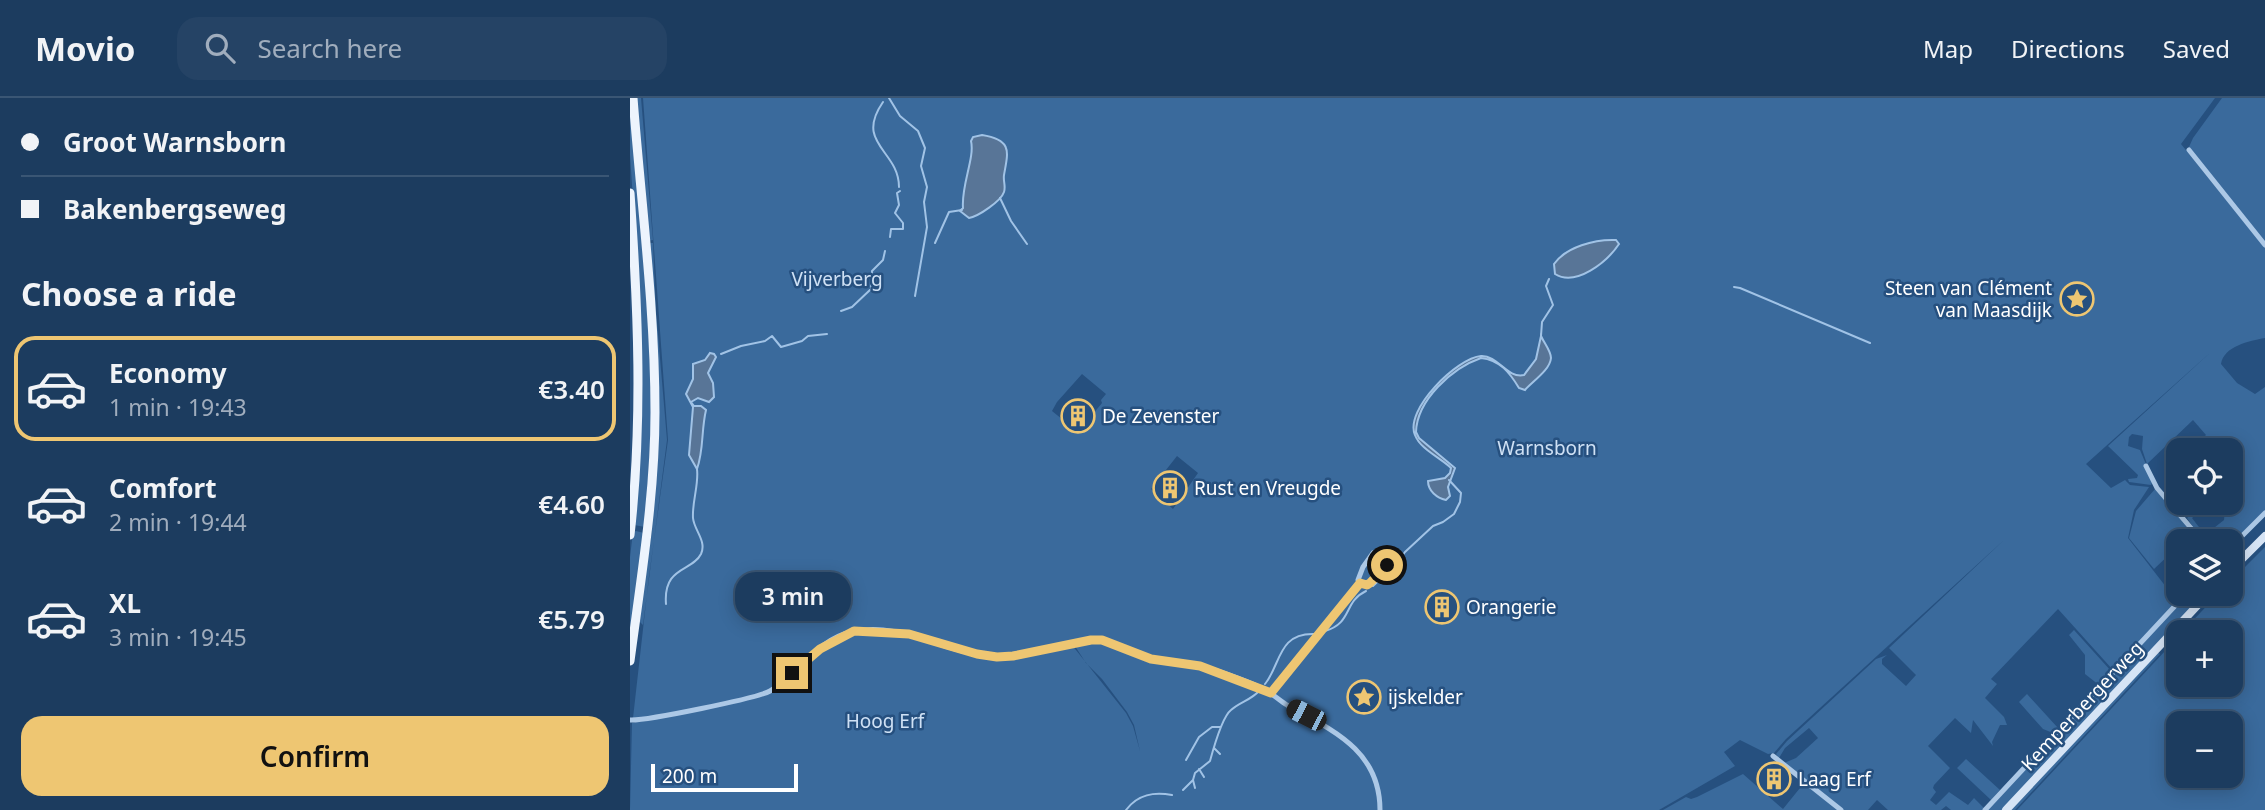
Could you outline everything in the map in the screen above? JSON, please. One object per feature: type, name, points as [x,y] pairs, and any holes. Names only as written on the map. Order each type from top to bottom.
[{"type":"main road","points":[[630,661],[648,530],[654,451],[654,376],[633,98]]},
{"type":"main road","points":[[630,193],[639,377],[637,460],[630,535]]},
{"type":"main road","points":[[2243,558],[2265,536]]},
{"type":"main road","name":"Kemperbergerweg","points":[[2006,810],[2197,606]]},
{"type":"street","points":[[2189,150],[2265,245]]},
{"type":"street","points":[[2146,466],[2156,487],[2192,529]]},
{"type":"street","points":[[2243,535],[2265,513]]},
{"type":"street","points":[[631,528],[648,530]]},
{"type":"street","points":[[1271,693],[1360,583],[1360,574],[1373,553],[1387,565],[1367,585],[1360,583]]},
{"type":"street","name":"Kemperbergerweg","points":[[1985,810],[2175,606]]},
{"type":"street","points":[[630,720],[767,692],[820,649],[846,633],[861,631],[909,634],[977,654],[997,657],[1102,640],[1151,659],[1211,669],[1271,693],[1343,737],[1359,753],[1375,778],[1380,810]]},
{"type":"street","points":[[1773,756],[1841,810]]},
{"type":"green space","points":[[630,98],[647,302],[652,412],[645,527],[634,525],[640,303],[630,155]]},
{"type":"green space","points":[[636,98],[641,98],[653,240],[647,241]]},
{"type":"green space","name":"Warnsborn","points":[[643,98],[2215,98],[2181,144],[2265,248],[2265,338],[2232,349],[2221,364],[2237,383],[2255,394],[2265,387],[2265,510],[2243,532],[2243,529],[2213,529],[2224,520],[2224,515],[2243,515],[2243,438],[2203,438],[2206,435],[2193,420],[2174,438],[2166,438],[2166,446],[2147,464],[2142,449],[2143,436],[2132,434],[2128,446],[2140,450],[2153,481],[2151,485],[2129,482],[2128,479],[2137,478],[2138,475],[2108,446],[2212,351],[2086,464],[2111,488],[2125,480],[2130,485],[2149,487],[2134,510],[2128,538],[2166,587],[2166,606],[2172,606],[2113,670],[2058,609],[1991,679],[1997,684],[1985,698],[2004,717],[2007,725],[2000,725],[1992,742],[1993,746],[1973,720],[1971,733],[1955,718],[1928,746],[1950,768],[1934,785],[1936,792],[1930,800],[1936,805],[1949,792],[1968,805],[1974,798],[1984,808],[1982,810],[1951,810],[1946,806],[1941,810],[1888,810],[1877,800],[1868,810],[1843,810],[1784,763],[1796,758],[1818,738],[1809,728],[1785,748],[1779,758],[1776,754],[1876,659],[1887,655],[1882,659],[1882,664],[1906,686],[1916,675],[1889,648],[2004,540],[1786,739],[1774,753],[1768,754],[1740,740],[1724,752],[1735,766],[1659,810],[630,810],[632,723],[700,708],[633,718],[668,440]],"holes":[[[1082,374],[1106,394],[1101,400],[1102,403],[1078,432],[1052,411]],[[1177,456],[1198,473],[1173,509],[1151,489]],[[854,630],[901,632],[972,653],[1026,653],[997,658],[977,655],[909,635],[854,632],[821,650],[768,693],[700,708],[768,691],[831,639]],[[1073,643],[1085,661],[1072,645],[1027,653]],[[1087,664],[1102,679],[1127,712],[1134,725],[1140,751],[1126,713]]]},
{"type":"green space","points":[[2222,98],[2265,98],[2265,243],[2189,147]]},
{"type":"green space","points":[[647,243],[653,243],[667,440],[643,625],[640,622],[641,598],[652,531],[650,528],[656,473]]},
{"type":"green space","points":[[2155,489],[2166,501],[2166,515],[2178,515],[2190,529],[2166,529],[2166,558],[2154,569],[2129,538],[2136,511]]},
{"type":"green space","name":"Warnsborn","points":[[2195,515],[2192,518],[2200,529],[2195,529],[2187,518]]},
{"type":"green space","points":[[633,532],[644,533],[630,639],[630,557]]},
{"type":"green space","points":[[2265,547],[2265,810],[2017,810],[2166,650],[2166,697],[2243,697],[2243,620],[2193,620],[2207,606],[2243,606],[2243,569]]},
{"type":"green space","points":[[2177,606],[2193,606],[2180,620],[2166,620],[2166,635],[2003,810],[1987,810]]},
{"type":"green space","points":[[2074,630],[2111,671],[2099,685],[2085,674],[2085,655],[2069,635]]},
{"type":"green space","points":[[2157,652],[2160,654],[2015,810],[2010,810]]},
{"type":"green space","points":[[2027,694],[2058,728],[2053,733],[2043,729],[2019,702]]},
{"type":"green space","points":[[1966,759],[2000,790],[1991,800],[1957,768]]},
{"type":"green space","points":[[1743,774],[1783,809],[1804,783],[1839,810],[1663,810],[1686,797],[1697,797]]},
{"type":"shaded area","points":[[982,135],[999,140],[1006,148],[1005,190],[994,204],[969,218],[960,211],[963,208],[971,141],[973,137]]},
{"type":"shaded area","points":[[1616,240],[1619,244],[1614,251],[1590,271],[1572,277],[1555,274],[1554,264],[1573,249],[1599,241]]},
{"type":"shaded area","points":[[1541,336],[1550,353],[1550,362],[1525,390],[1519,388],[1499,364],[1513,374],[1524,375],[1536,359]]},
{"type":"shaded area","points":[[710,353],[716,357],[708,373],[713,383],[714,397],[709,402],[698,398],[691,402],[694,406],[701,406],[706,410],[697,469],[689,455],[693,407],[686,394],[693,379],[693,364],[705,360]]},
{"type":"shaded area","points":[[1487,357],[1499,364],[1481,358],[1459,369],[1429,397],[1418,420],[1416,432],[1419,438],[1455,468],[1448,487],[1450,496],[1446,500],[1431,491],[1428,481],[1445,478],[1451,468],[1418,440],[1414,425],[1417,412],[1435,387],[1447,375],[1471,359]]},
{"type":"waterway","points":[[889,98],[900,116],[918,131],[925,148],[921,166],[927,187],[924,202],[927,227],[915,296]]},
{"type":"waterway","points":[[883,102],[875,116],[873,128],[875,138],[897,174],[899,187]]},
{"type":"waterway","points":[[890,237],[891,229],[903,229],[903,223],[895,213],[899,205],[897,193],[900,191]]},
{"type":"waterway","points":[[1000,198],[1011,221],[1027,244]]},
{"type":"waterway","points":[[935,243],[949,212],[962,210]]},
{"type":"waterway","points":[[841,311],[852,307],[871,289],[872,271],[883,260],[885,251]]},
{"type":"waterway","points":[[1541,336],[1542,322],[1553,305],[1546,286],[1549,279]]},
{"type":"waterway","points":[[1734,287],[1870,343]]},
{"type":"waterway","points":[[721,354],[765,341],[772,336],[781,347],[802,341],[808,336],[827,334]]},
{"type":"waterway","points":[[666,604],[666,592],[673,576],[697,560],[701,554],[701,540],[693,518],[697,469]]},
{"type":"waterway","points":[[1395,566],[1405,552],[1433,526],[1454,514],[1461,493],[1449,480]]},
{"type":"waterway","points":[[1373,586],[1390,570]]},
{"type":"waterway","points":[[1325,631],[1340,623],[1354,601],[1366,591]]},
{"type":"waterway","points":[[1265,684],[1287,644],[1302,635],[1314,634]]},
{"type":"waterway","points":[[1183,790],[1193,780],[1195,773],[1210,761],[1224,719],[1234,707],[1259,691]]},
{"type":"waterway","points":[[1186,760],[1199,737],[1212,727],[1220,727]]},
{"type":"waterway","points":[[1214,748],[1220,754]]},
{"type":"waterway","points":[[1199,769],[1204,777]]},
{"type":"waterway","points":[[1193,780],[1195,788]]},
{"type":"waterway","points":[[1126,810],[1136,800],[1147,795],[1172,795]]},
{"type":"place","name":"Steen van Clément van Maasdijk","points":[[2077,299]]},
{"type":"place","name":"De Zevenster","points":[[1078,416]]},
{"type":"place","name":"Rust en Vreugde","points":[[1170,488]]},
{"type":"place","name":"Orangerie","points":[[1442,607]]},
{"type":"place","name":"ijskelder","points":[[1364,697]]},
{"type":"place","name":"Laag Erf","points":[[1774,779]]},
{"type":"route","points":[[792,673],[820,649],[854,631],[909,634],[960,650],[997,657],[1102,640],[1151,659],[1200,666],[1271,693],[1360,583],[1370,583],[1387,565]]},
{"type":"park label","name":"Vijverberg","points":[[837,279]]},
{"type":"park label","name":"Hoog Erf","points":[[885,721]]}]
